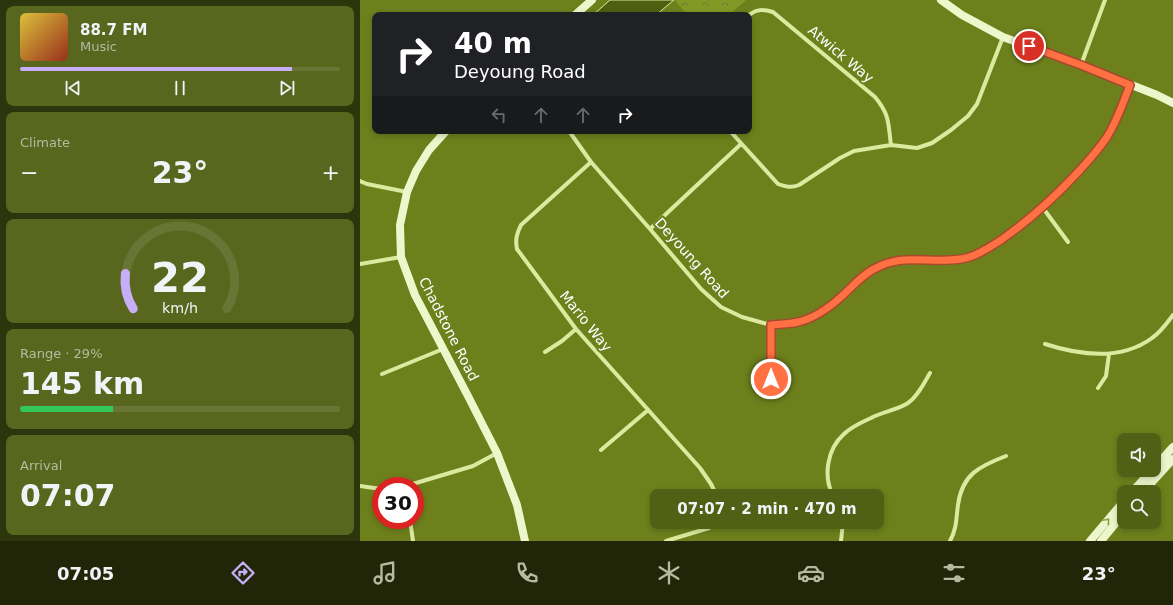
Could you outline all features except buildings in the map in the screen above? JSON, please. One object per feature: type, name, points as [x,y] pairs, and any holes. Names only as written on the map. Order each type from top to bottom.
[{"type":"street","points":[[578,12],[592,0]]},
{"type":"street","points":[[940,0],[962,15],[1003,37],[1081,65],[1173,102]]},
{"type":"street","points":[[1081,65],[1105,0]]},
{"type":"street","name":"Atwick Way","points":[[752,13],[756,10],[764,9],[772,12],[875,97],[883,107],[887,116],[891,144]]},
{"type":"street","points":[[733,134],[778,184],[792,188],[854,151],[891,144],[917,148],[932,143],[968,116],[977,104],[1003,37]]},
{"type":"street","name":"Deyoung Road","points":[[571,134],[590,162],[701,289],[721,307],[742,317],[771,325],[799,322],[822,312],[863,276],[879,266],[899,259],[921,258],[947,260],[966,258],[984,251],[1043,208],[1068,183],[1106,138],[1115,122],[1130,85]]},
{"type":"street","name":"Chadstone Road","points":[[443,134],[429,150],[416,171],[407,192],[400,225],[401,257],[415,295],[497,454],[517,505],[525,541]]},
{"type":"street","points":[[650,229],[742,144]]},
{"type":"street","name":"Mario Way","points":[[590,162],[521,225],[517,232],[515,241],[517,249],[576,329],[700,468],[714,489]]},
{"type":"street","points":[[360,181],[367,184],[407,192]]},
{"type":"street","points":[[1043,208],[1068,242]]},
{"type":"street","points":[[360,264],[401,257]]},
{"type":"street","points":[[1045,344],[1064,350],[1109,354],[1139,345],[1152,338],[1164,328],[1173,315]]},
{"type":"street","points":[[771,325],[771,379]]},
{"type":"street","points":[[545,352],[562,341],[576,329]]},
{"type":"street","points":[[382,374],[443,349]]},
{"type":"street","points":[[1098,388],[1106,376],[1109,354]]},
{"type":"street","points":[[829,489],[827,469],[830,456],[835,445],[844,434],[870,418],[908,402],[917,393],[930,373]]},
{"type":"street","points":[[601,450],[648,410]]},
{"type":"street","points":[[1161,460],[1173,447]]},
{"type":"street","points":[[424,481],[473,466],[497,454]]},
{"type":"street","points":[[950,541],[957,522],[960,495],[972,473],[984,464],[1006,456]]},
{"type":"street","points":[[1149,485],[1173,459]]},
{"type":"street","points":[[1138,485],[1146,477]]},
{"type":"street","points":[[360,486],[372,488]]},
{"type":"street","points":[[1090,541],[1117,509]]},
{"type":"street","points":[[1101,541],[1117,522]]},
{"type":"street","points":[[411,529],[412,541]]},
{"type":"street","points":[[666,541],[706,529]]},
{"type":"street","points":[[841,541],[842,529]]},
{"type":"green space","points":[[675,0],[746,0],[732,12],[685,12]]},
{"type":"shaded area","points":[[610,0],[674,0],[660,12],[596,12]]},
{"type":"route","points":[[771,379],[771,325],[799,322],[822,312],[863,276],[879,266],[899,259],[921,258],[947,260],[966,258],[984,251],[1043,208],[1068,183],[1106,138],[1115,122],[1130,85],[1029,46]]}]
